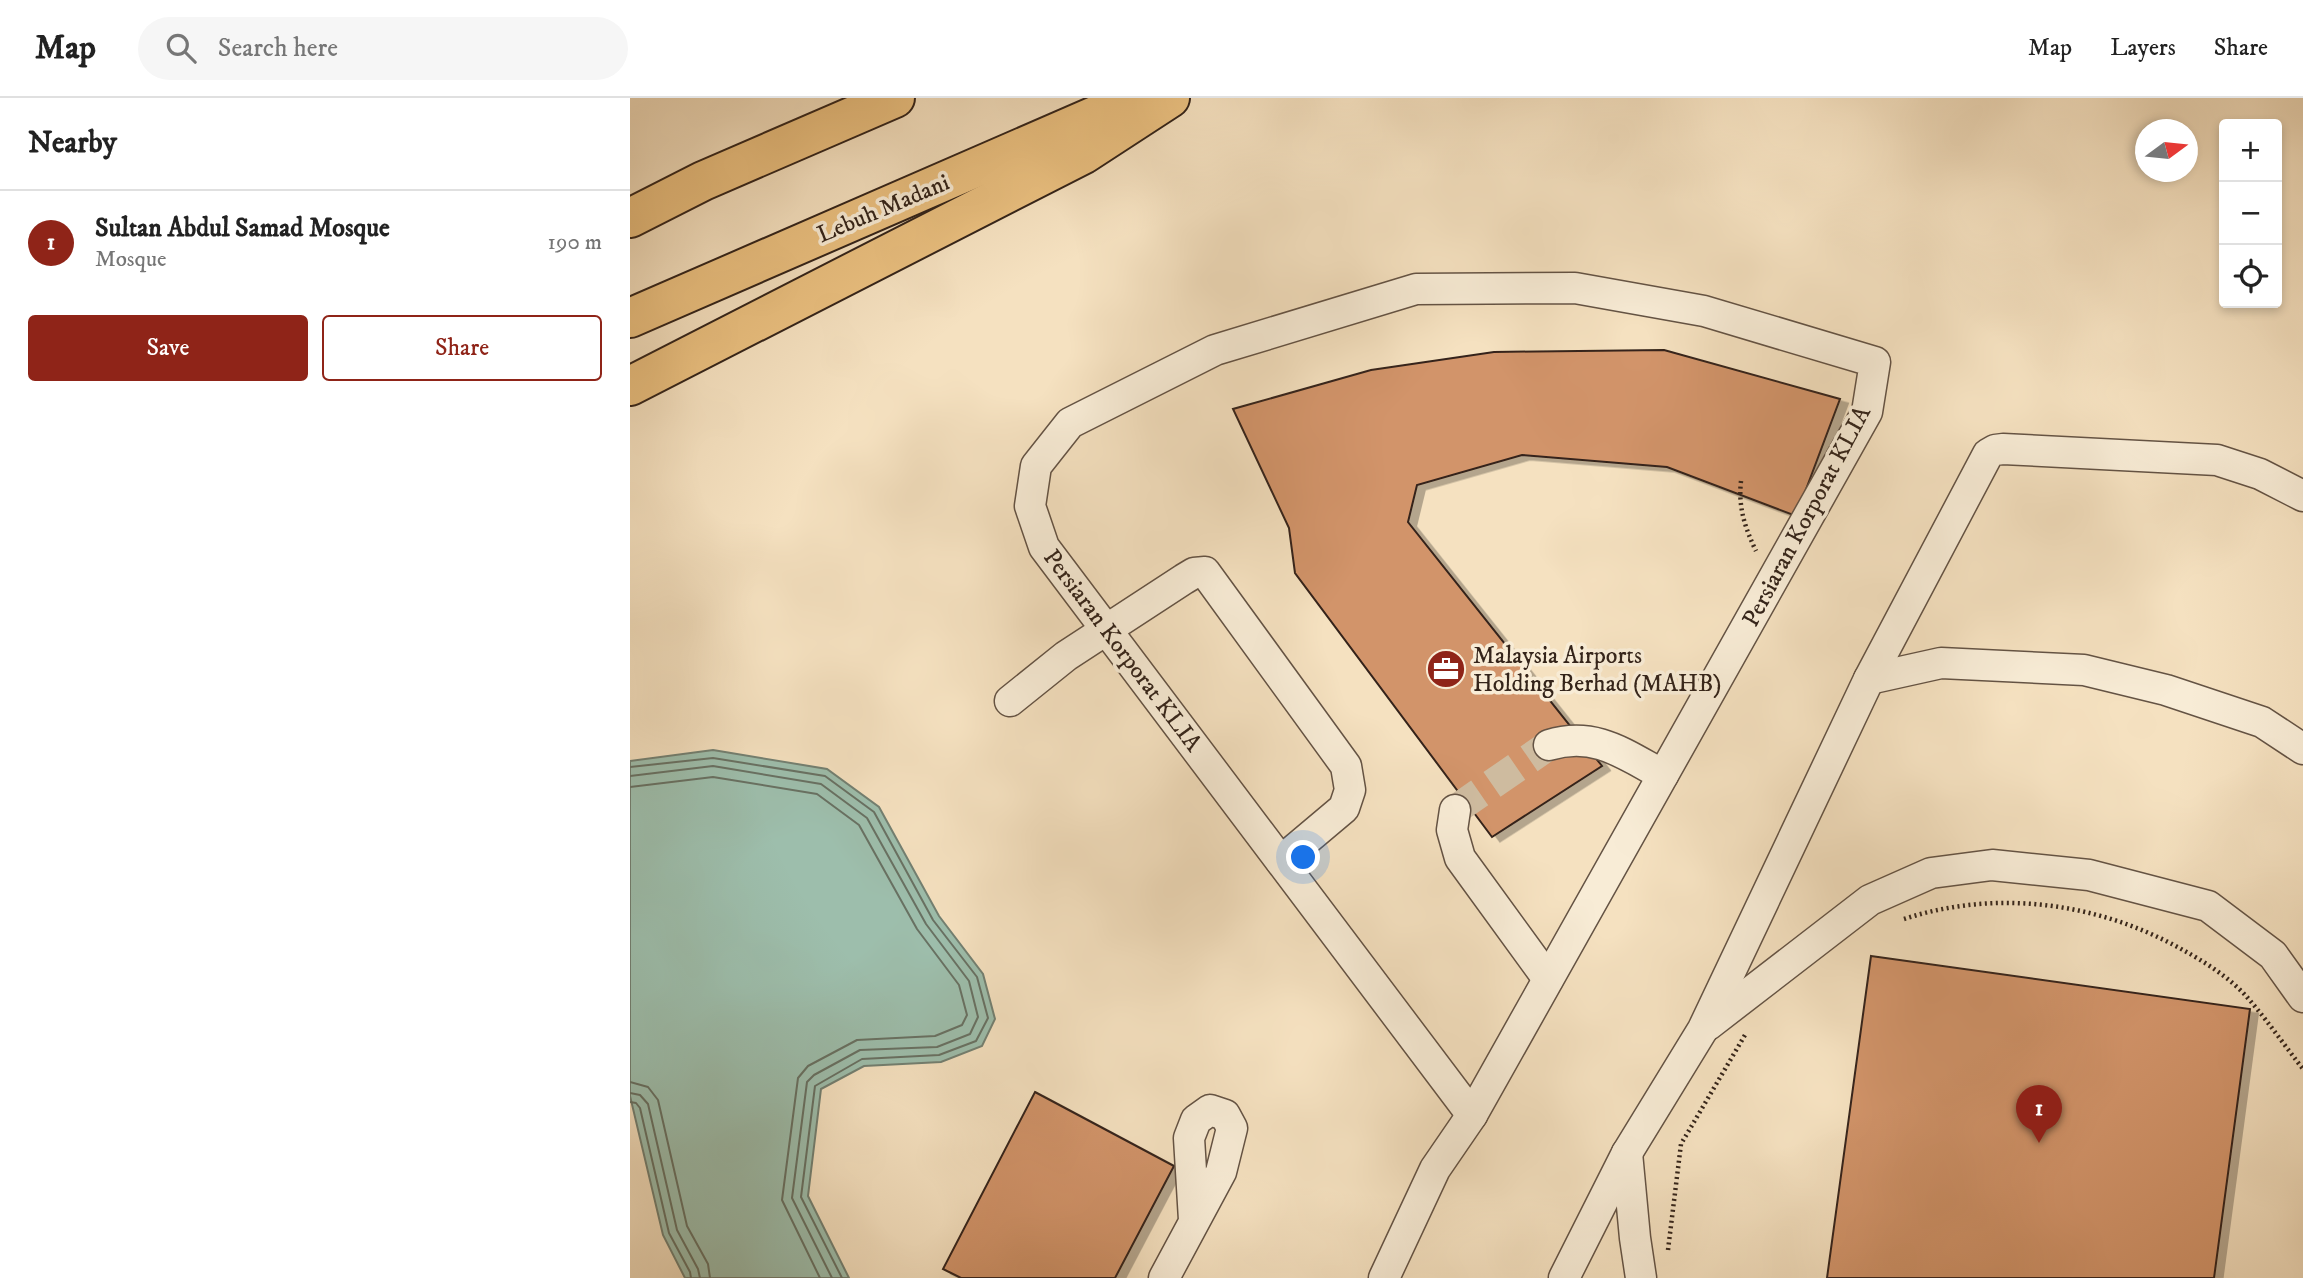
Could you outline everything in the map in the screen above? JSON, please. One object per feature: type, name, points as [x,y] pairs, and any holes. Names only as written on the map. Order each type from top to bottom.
[{"type":"highway","points":[[630,211],[895,98]]},
{"type":"highway","name":"Lebuh Madani","points":[[630,318],[1136,98]]},
{"type":"highway","points":[[630,386],[1084,154],[1170,98]]},
{"type":"highway","points":[[630,218],[704,181]]},
{"type":"lane","name":"Persiaran Korporat KLIA","points":[[1384,1278],[1435,1169],[1472,1115],[1867,412],[1875,362],[1704,311],[1575,288],[1416,289],[1214,350],[1070,423],[1036,466],[1030,506],[1044,547],[1472,1115]]},
{"type":"lane","points":[[1563,1278],[1627,1153],[1703,1029],[1869,679],[1988,454],[1995,450],[2217,460],[2260,474],[2303,496]]},
{"type":"lane","points":[[1010,701],[1066,656],[1194,573],[1205,572],[1346,766],[1348,773],[1350,790],[1344,808],[1280,860]]},
{"type":"lane","points":[[1869,679],[1941,663],[2084,670],[2166,690],[2262,722],[2303,749]]},
{"type":"lane","points":[[1549,746],[1567,741],[1594,741],[1607,745],[1663,775]]},
{"type":"lane","points":[[1455,810],[1452,830],[1460,858],[1548,979]]},
{"type":"lane","points":[[1703,1029],[1870,900],[1931,873],[1992,865],[2090,875],[2208,905],[2273,955],[2303,998]]},
{"type":"lane","points":[[1627,1153],[1635,1238],[1654,1271]]},
{"type":"lane","points":[[1164,1278],[1194,1220]]},
{"type":"path","points":[[1741,481],[1740,498],[1746,532],[1774,578]]},
{"type":"path","points":[[1896,922],[1958,906],[2024,902],[2092,912],[2154,933],[2205,962],[2246,996],[2303,1069]]},
{"type":"path","points":[[1654,1271],[1681,1144],[1751,1023]]},
{"type":"water","points":[[713,750],[827,769],[879,807],[939,916],[983,974],[995,1019],[982,1046],[941,1062],[864,1066],[821,1089],[808,1196],[849,1278],[685,1278],[663,1235],[630,1096],[630,761]]},
{"type":"building","name":"Malaysia Airports Holding Berhad (MAHB)","points":[[1664,350],[1840,399],[1796,516],[1667,467],[1522,455],[1417,485],[1408,522],[1602,766],[1492,837],[1295,573],[1289,528],[1233,409],[1371,370],[1494,352]]},
{"type":"building","points":[[1871,956],[2250,1009],[2214,1278],[1827,1278]]},
{"type":"building","points":[[1035,1092],[1174,1166],[1115,1278],[961,1278],[943,1269]]},
{"type":"tunnel","points":[[1455,810],[1549,745]]},
{"type":"place","name":"Malaysia Airports Holding Berhad (MAHB)","points":[[1446,669]]},
{"type":"place","name":"Sultan Abdul Samad Mosque","points":[[2039,1143]]}]
